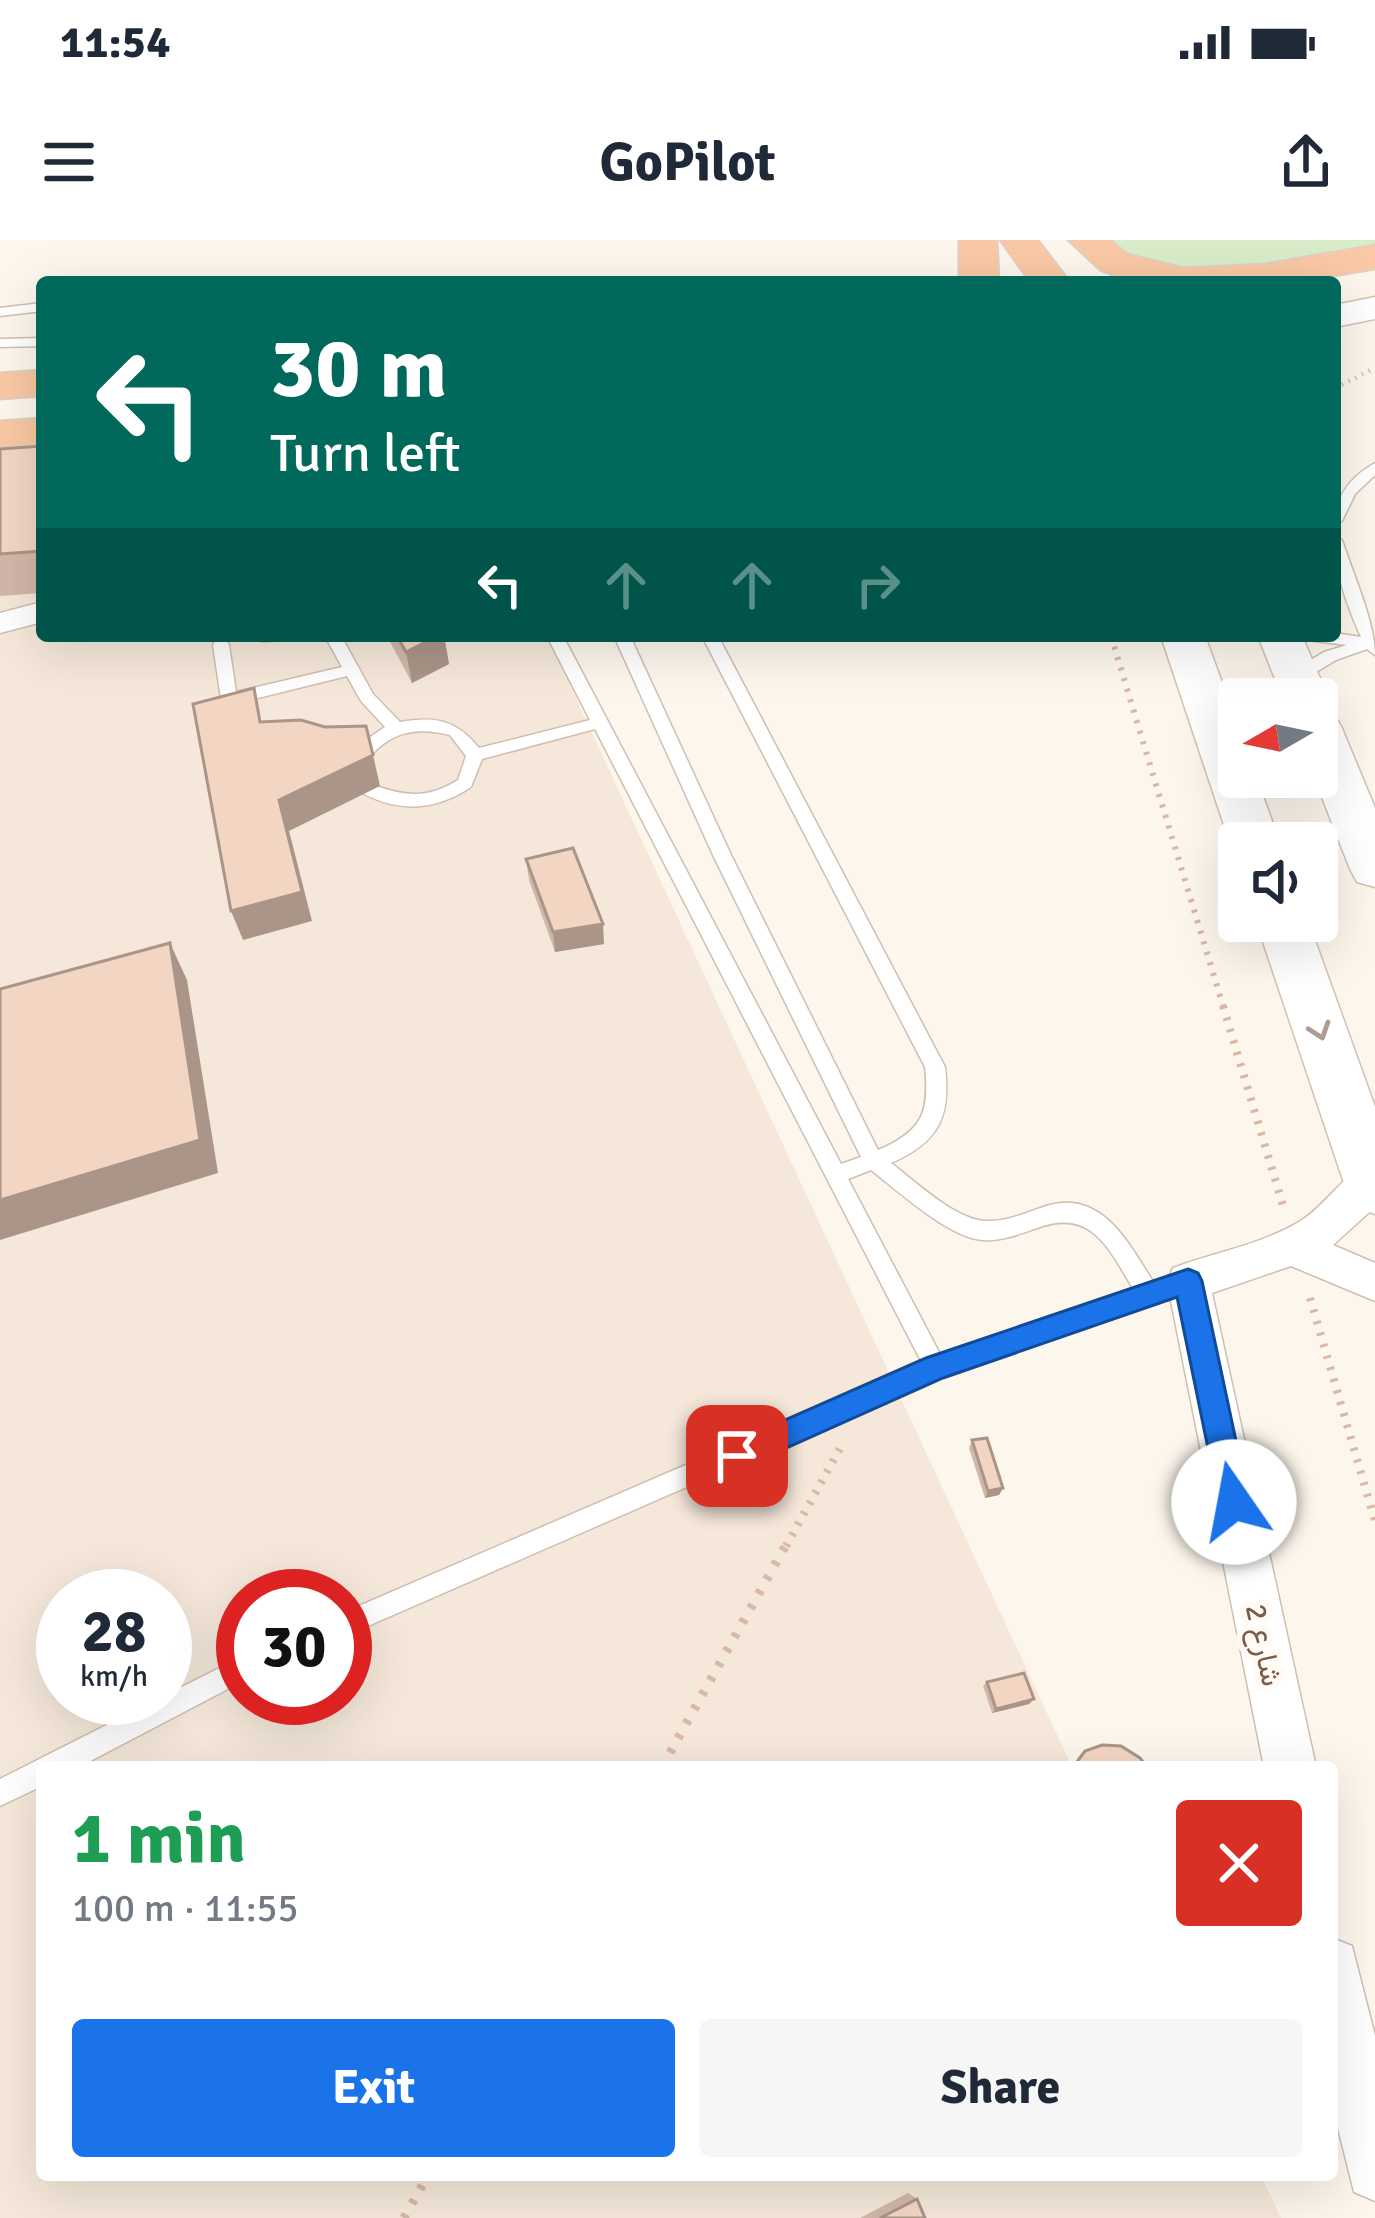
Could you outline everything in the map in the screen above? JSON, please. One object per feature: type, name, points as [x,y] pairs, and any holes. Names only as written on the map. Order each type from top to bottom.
[{"type":"highway","points":[[980,276],[982,240]]},
{"type":"highway","points":[[982,240],[1009,276]]},
{"type":"highway","points":[[1019,240],[1046,276]]},
{"type":"highway","points":[[1060,240],[1088,276]]},
{"type":"highway","points":[[1087,240],[1122,266],[1175,276]]},
{"type":"highway","points":[[1266,276],[1375,261]]},
{"type":"highway","points":[[1341,290],[1375,281]]},
{"type":"highway","points":[[0,386],[36,383]]},
{"type":"highway","points":[[0,434],[36,431]]},
{"type":"main road","points":[[1314,276],[1375,261]]},
{"type":"main road","points":[[1341,315],[1375,308]]},
{"type":"main road","points":[[1185,642],[1248,822]]},
{"type":"main road","points":[[1338,777],[1375,868]]},
{"type":"main road","points":[[1289,942],[1373,1185]]},
{"type":"street","points":[[0,623],[36,614]]},
{"type":"street","points":[[1169,1288],[1295,1249],[1341,1219],[1373,1185]]},
{"type":"street","points":[[1295,1249],[1375,1282]]},
{"type":"street","name":"شارع 2","points":[[1169,1288],[1288,1761]]},
{"type":"street","points":[[1338,1994],[1375,2170]]},
{"type":"lane","points":[[0,312],[36,308]]},
{"type":"lane","points":[[0,344],[36,342]]},
{"type":"lane","points":[[1341,508],[1349,492],[1375,467]]},
{"type":"lane","points":[[1341,556],[1373,644]]},
{"type":"lane","points":[[336,642],[367,697],[396,728]]},
{"type":"lane","points":[[558,642],[936,1368]]},
{"type":"lane","points":[[372,1612],[936,1368],[1169,1288],[1088,1216],[1055,1212],[1016,1226],[981,1231],[938,1211],[873,1160],[722,855],[625,642]]},
{"type":"lane","points":[[713,642],[935,1067],[938,1111],[927,1131],[909,1146],[835,1174]]},
{"type":"lane","points":[[1299,662],[1373,644]]},
{"type":"lane","points":[[1299,662],[1373,644]]},
{"type":"lane","points":[[221,645],[234,724]]},
{"type":"lane","points":[[229,699],[352,670]]},
{"type":"lane","points":[[475,755],[598,723]]},
{"type":"lane","points":[[360,758],[368,745],[396,728],[437,725],[456,731],[475,755]]},
{"type":"lane","points":[[370,790],[387,800],[429,802],[464,783],[475,755]]},
{"type":"lane","points":[[64,1761],[216,1682]]},
{"type":"lane","points":[[0,1793],[36,1775]]},
{"type":"path","points":[[1341,382],[1375,368]]},
{"type":"path","points":[[1113,642],[1375,1521]]},
{"type":"path","points":[[665,1761],[867,1400]]},
{"type":"path","points":[[404,2218],[425,2181]]},
{"type":"shaded area","points":[[36,457],[36,642],[550,642],[1069,1761],[36,1761],[36,2181],[1264,2181],[1281,2218],[0,2218],[0,460]]},
{"type":"green space","points":[[1093,240],[1375,240],[1375,251],[1241,275],[1168,273]]},
{"type":"building","points":[[36,446],[36,551],[0,554],[0,449]]},
{"type":"building","points":[[400,642],[425,642],[406,652]]},
{"type":"building","points":[[254,688],[260,722],[366,726],[373,755],[279,800],[302,892],[231,911],[193,704]]},
{"type":"building","points":[[573,848],[603,924],[553,932],[526,859]]},
{"type":"building","points":[[170,943],[200,1140],[0,1200],[0,989]]},
{"type":"building","points":[[987,1438],[1003,1488],[988,1491],[972,1440]]},
{"type":"building","points":[[1024,1673],[1034,1699],[996,1709],[987,1682]]},
{"type":"building","points":[[1102,1745],[1121,1746],[1142,1761],[1078,1761],[1085,1751]]},
{"type":"building","points":[[917,2199],[925,2218],[880,2218]]},
{"type":"route","points":[[737,1456],[936,1368],[1188,1281],[1234,1502]]}]
